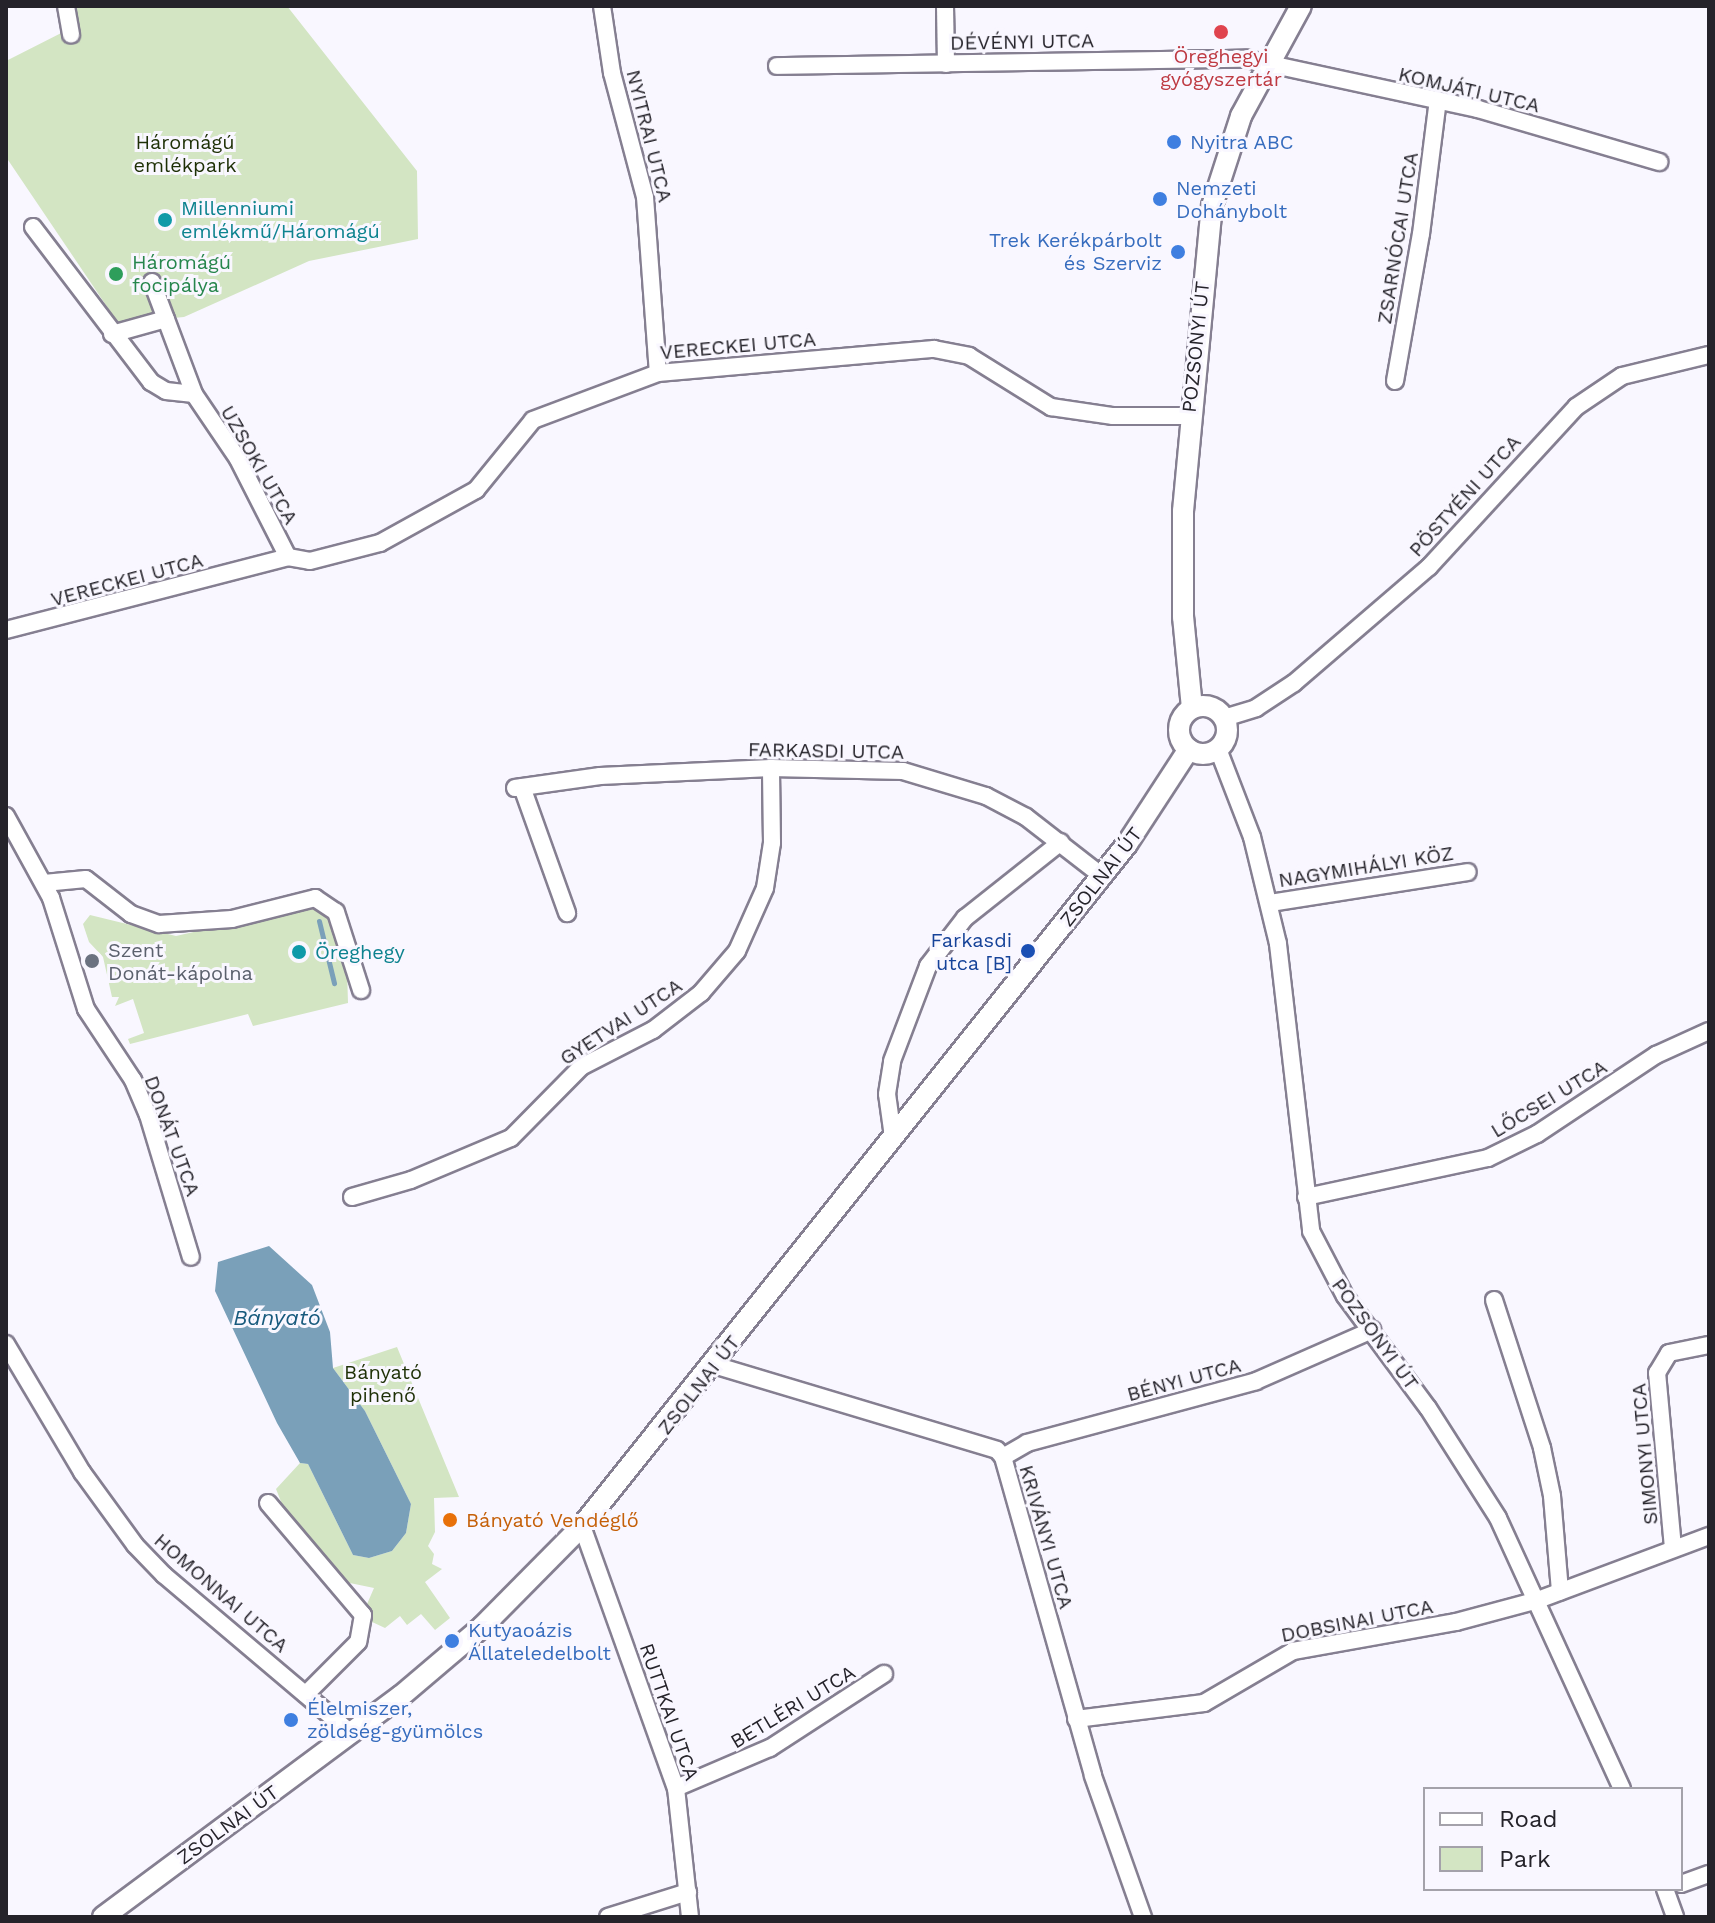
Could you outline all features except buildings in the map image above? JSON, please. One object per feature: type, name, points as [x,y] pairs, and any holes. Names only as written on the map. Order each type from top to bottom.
[{"type":"street","points":[[66,6],[71,35]]},
{"type":"street","name":"NYITRAI UTCA","points":[[602,6],[612,73],[645,197],[658,373]]},
{"type":"street","points":[[945,6],[946,64]]},
{"type":"street","name":"POZSONYI ÚT","points":[[1192,708],[1181,571],[1189,416],[1217,183],[1241,116],[1301,6]]},
{"type":"street","name":"DÉVÉNYI UTCA","points":[[777,66],[1229,58],[1268,63]]},
{"type":"street","name":"KOMJÁTI UTCA","points":[[1268,63],[1438,100],[1659,162]]},
{"type":"street","name":"ZSARNÓCAI UTCA","points":[[1395,381],[1421,234],[1438,100]]},
{"type":"street","name":"UZSOKI UTCA","points":[[33,227],[151,382],[180,395],[194,394]]},
{"type":"street","name":"UZSOKI UTCA","points":[[152,282],[194,394],[238,459],[288,557]]},
{"type":"street","points":[[112,334],[166,319]]},
{"type":"street","name":"VERECKEI UTCA","points":[[6,630],[288,557],[310,561],[380,543],[476,490],[533,420],[658,373],[934,349],[988,365],[1051,407],[1113,416],[1189,416]]},
{"type":"street","name":"PÖSTYÉNI UTCA","points":[[1224,718],[1256,708],[1294,683],[1429,567],[1576,407],[1645,367],[1709,355]]},
{"type":"street","points":[[1207,706],[1224,718],[1227,735],[1218,749],[1203,754],[1189,749],[1180,738],[1180,724],[1192,708],[1207,706]]},
{"type":"street","name":"ZSOLNAI ÚT","points":[[103,1917],[352,1734],[482,1627],[582,1526],[714,1365],[1102,876],[1144,822],[1189,749]]},
{"type":"street","name":"POZSONYI ÚT","points":[[1218,749],[1234,783],[1270,903],[1293,1048],[1311,1231],[1331,1274],[1498,1518],[1621,1787]]},
{"type":"street","name":"FARKASDI UTCA","points":[[567,913],[519,787],[600,776],[771,768],[874,768],[933,776],[986,796],[1061,842],[1102,876]]},
{"type":"street","name":"GYETVAI UTCA","points":[[352,1197],[411,1180],[511,1138],[581,1067],[653,1030],[701,993],[737,951],[765,888],[772,843],[771,768]]},
{"type":"street","name":"DONÁT UTCA","points":[[6,816],[44,883],[86,1009],[133,1080],[148,1115],[191,1257]]},
{"type":"street","points":[[893,1137],[887,1094],[892,1061],[928,966],[965,918],[1061,842]]},
{"type":"street","name":"NAGYMIHÁLYI KÖZ","points":[[1270,903],[1468,872]]},
{"type":"street","points":[[44,883],[86,879],[131,914],[159,924],[232,919],[315,898],[336,912],[361,990]]},
{"type":"street","name":"LŐCSEI UTCA","points":[[1306,1197],[1452,1169],[1510,1149],[1656,1055],[1709,1031]]},
{"type":"street","points":[[1494,1300],[1542,1448],[1552,1496],[1560,1592]]},
{"type":"street","name":"BÉNYI UTCA","points":[[1003,1457],[1027,1443],[1256,1381],[1372,1330]]},
{"type":"street","name":"HOMONNAI UTCA","points":[[6,1344],[82,1472],[135,1545],[164,1575],[352,1734]]},
{"type":"street","name":"SIMONYI UTCA","points":[[1673,1548],[1657,1373],[1669,1353],[1709,1345]]},
{"type":"street","name":"KRIVÁNYI UTCA","points":[[714,1365],[997,1450],[1003,1457],[1076,1719],[1143,1917]]},
{"type":"street","points":[[268,1503],[363,1615],[358,1642],[306,1694]]},
{"type":"street","name":"RUTTKAI UTCA","points":[[582,1526],[676,1788],[690,1917]]},
{"type":"street","name":"DOBSINAI UTCA","points":[[1076,1719],[1204,1703],[1293,1651],[1456,1622],[1538,1600],[1709,1536]]},
{"type":"street","name":"BETLÉRI UTCA","points":[[676,1788],[770,1748],[884,1674]]},
{"type":"street","points":[[1683,1883],[1709,1874]]},
{"type":"street","points":[[1671,1891],[1675,1917]]},
{"type":"street","points":[[608,1917],[688,1892]]},
{"type":"green space","name":"Háromágú emlékpark","points":[[75,6],[287,6],[417,171],[418,239],[309,261],[184,317],[118,323],[6,157],[6,61],[77,25]]},
{"type":"green space","points":[[311,905],[330,919],[347,970],[348,1003],[253,1026],[248,1014],[130,1044],[128,1039],[144,1033],[133,999],[115,1006],[119,997],[112,997],[103,957],[89,942],[83,924],[90,915],[176,936]]},
{"type":"green space","name":"Bányató pihenő","points":[[397,1347],[459,1497],[434,1498],[435,1532],[428,1546],[434,1554],[432,1564],[442,1569],[425,1582],[450,1618],[435,1630],[421,1614],[407,1625],[400,1616],[385,1628],[370,1621],[364,1611],[374,1588],[345,1582],[288,1519],[276,1489],[300,1463],[308,1464],[353,1555],[369,1558],[392,1551],[406,1533],[411,1504],[365,1411],[333,1368]]},
{"type":"water","name":"Bányató","points":[[269,1246],[312,1285],[330,1332],[333,1368],[365,1411],[411,1504],[406,1533],[392,1551],[369,1558],[353,1555],[308,1464],[300,1463],[277,1423],[215,1291],[218,1262]]},
{"type":"waterway","points":[[319,921],[334,983]]},
{"type":"place","name":"Öreghegyi gyógyszertár","points":[[1221,32]]},
{"type":"place","name":"Nyitra ABC","points":[[1174,142]]},
{"type":"place","name":"Nemzeti Dohánybolt","points":[[1160,199]]},
{"type":"place","name":"Millenniumi emlékmű/Háromágú","points":[[165,220]]},
{"type":"place","name":"Trek Kerékpárbolt és Szerviz","points":[[1178,252]]},
{"type":"place","name":"Háromágú focipálya","points":[[116,274]]},
{"type":"place","name":"Farkasdi utca [B]","points":[[1028,951]]},
{"type":"place","name":"Öreghegy","points":[[299,952]]},
{"type":"place","name":"Szent Donát-kápolna","points":[[92,961]]},
{"type":"place","name":"Bányató Vendéglő","points":[[450,1520]]},
{"type":"place","name":"Kutyaoázis Állateledelbolt","points":[[452,1641]]},
{"type":"place","name":"Élelmiszer, zöldség-gyümölcs","points":[[291,1720]]}]
